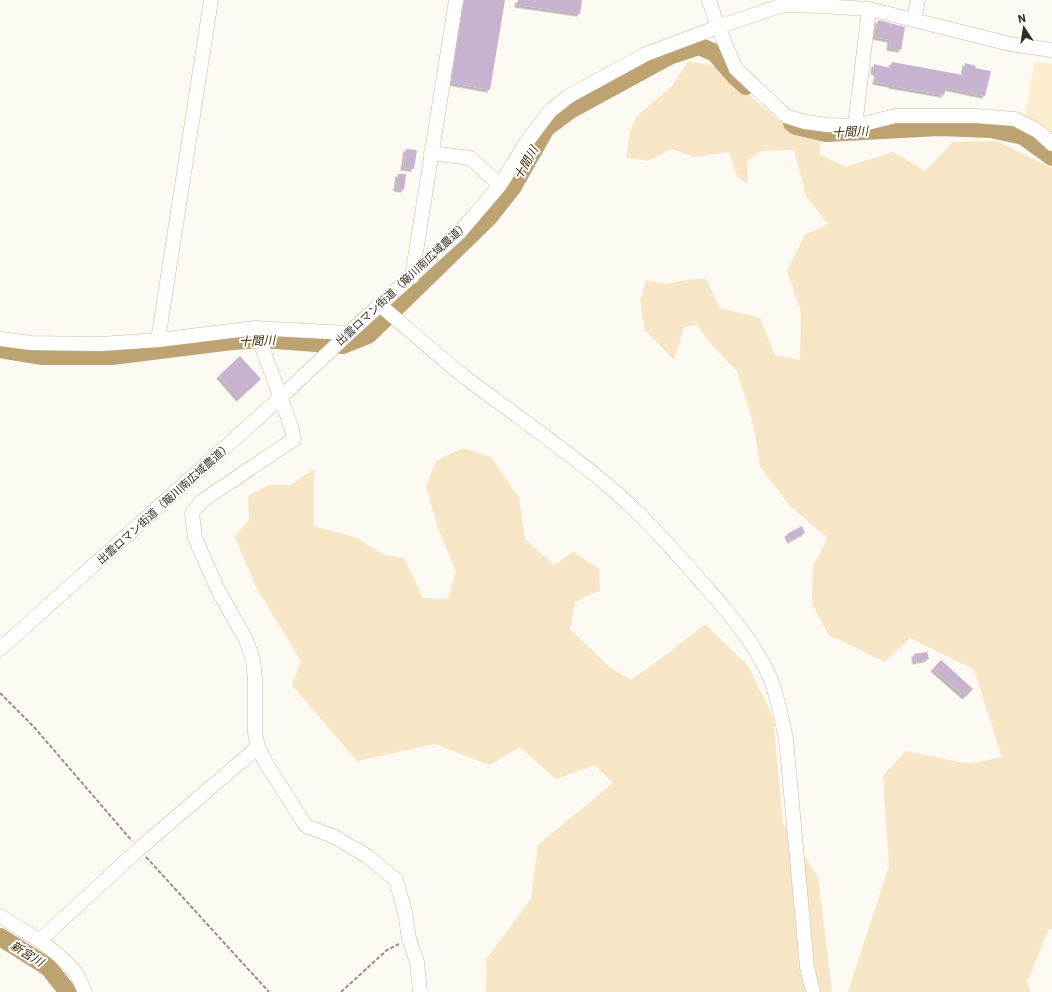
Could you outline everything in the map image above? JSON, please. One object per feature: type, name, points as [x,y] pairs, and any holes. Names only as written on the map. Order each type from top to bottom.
[{"type":"street","points":[[158,340],[211,0]]},
{"type":"street","points":[[412,277],[456,0]]},
{"type":"street","points":[[709,0],[718,27],[736,69],[786,116],[805,122],[856,126],[895,116],[977,116],[1015,119],[1038,131],[1052,144]]},
{"type":"street","points":[[914,20],[918,0]]},
{"type":"street","name":"出雲ロマン街道（簸川南広域農道）","points":[[0,649],[280,398],[348,333],[412,277],[459,233],[500,185],[526,143],[550,111],[569,96],[646,54],[783,5],[870,9],[1010,44],[1052,50]]},
{"type":"street","points":[[856,126],[870,9]]},
{"type":"street","points":[[431,153],[470,158],[500,185]]},
{"type":"street","points":[[380,305],[465,377],[571,455],[651,526],[714,596],[759,656],[771,680],[779,705],[786,739],[807,967],[813,992]]},
{"type":"street","points":[[255,328],[291,426],[294,440],[202,501],[192,513],[195,538],[218,590],[246,640],[252,659],[255,680],[255,732],[258,747],[267,765],[306,826],[335,837],[367,856],[396,880],[405,912],[409,939],[417,962],[420,992]]},
{"type":"street","points":[[0,338],[31,343],[100,344],[158,340],[255,328],[348,333]]},
{"type":"street","points":[[39,942],[139,849],[258,747]]},
{"type":"street","points":[[0,916],[64,960],[76,973],[85,992]]},
{"type":"path","points":[[0,693],[34,726],[139,849],[269,992]]},
{"type":"path","points":[[341,992],[387,950],[409,939]]},
{"type":"shaded area","points":[[688,61],[715,66],[783,124],[821,137],[819,154],[845,167],[893,152],[925,171],[953,142],[996,141],[1052,168],[1052,929],[1049,929],[1027,982],[1031,992],[848,992],[889,866],[883,776],[906,751],[969,764],[1002,757],[974,669],[910,638],[885,662],[829,635],[812,604],[813,566],[828,538],[790,506],[760,466],[754,426],[737,371],[710,343],[697,325],[684,327],[674,360],[645,330],[640,302],[646,280],[667,284],[691,279],[706,279],[720,308],[760,318],[775,355],[800,360],[801,311],[787,271],[805,235],[828,224],[806,196],[794,150],[761,151],[747,161],[748,184],[737,176],[729,152],[694,157],[672,149],[647,161],[626,157],[630,132],[636,117],[672,86]]},
{"type":"shaded area","points":[[1035,62],[1052,64],[1052,136],[1025,116]]},
{"type":"shaded area","points":[[463,448],[491,457],[519,498],[525,539],[554,565],[573,552],[599,569],[600,590],[575,602],[570,629],[609,667],[631,680],[669,653],[705,624],[748,666],[773,717],[783,823],[818,877],[832,992],[486,992],[487,958],[531,899],[538,845],[613,783],[595,765],[556,779],[520,747],[490,765],[435,744],[357,761],[292,685],[301,661],[256,587],[235,537],[249,520],[248,496],[269,485],[291,485],[314,469],[313,526],[355,537],[384,555],[404,558],[423,598],[448,599],[456,571],[439,531],[426,486],[436,461]]},
{"type":"building","points":[[464,0],[505,0],[490,90],[451,83]]},
{"type":"building","points":[[518,0],[582,0],[580,14],[517,5]]},
{"type":"building","points":[[878,20],[905,27],[901,50],[889,48],[890,40],[875,37]]},
{"type":"building","points":[[892,62],[963,75],[965,63],[976,66],[975,68],[991,71],[985,96],[946,88],[944,95],[875,82],[877,73],[873,72],[874,64],[890,68]]},
{"type":"building","points":[[406,149],[417,150],[414,169],[403,168]]},
{"type":"building","points":[[398,174],[406,174],[404,190],[396,189]]},
{"type":"building","points":[[240,356],[261,379],[239,399],[219,376]]},
{"type":"building","points":[[802,526],[805,533],[790,541],[787,534]]},
{"type":"building","points":[[927,652],[929,659],[915,662],[914,654]]},
{"type":"building","points":[[941,660],[973,689],[965,697],[933,669]]},
{"type":"waterway","name":"十間川","points":[[0,349],[41,356],[112,356],[232,341],[262,339],[343,345],[368,335],[489,217],[512,188],[546,128],[570,110],[669,56],[699,46],[715,53],[746,86]]},
{"type":"waterway","name":"十間川","points":[[792,123],[796,126],[826,133],[939,127],[991,129],[1023,136],[1052,157]]},
{"type":"waterway","name":"新宮川","points":[[0,937],[48,967],[68,992]]}]
